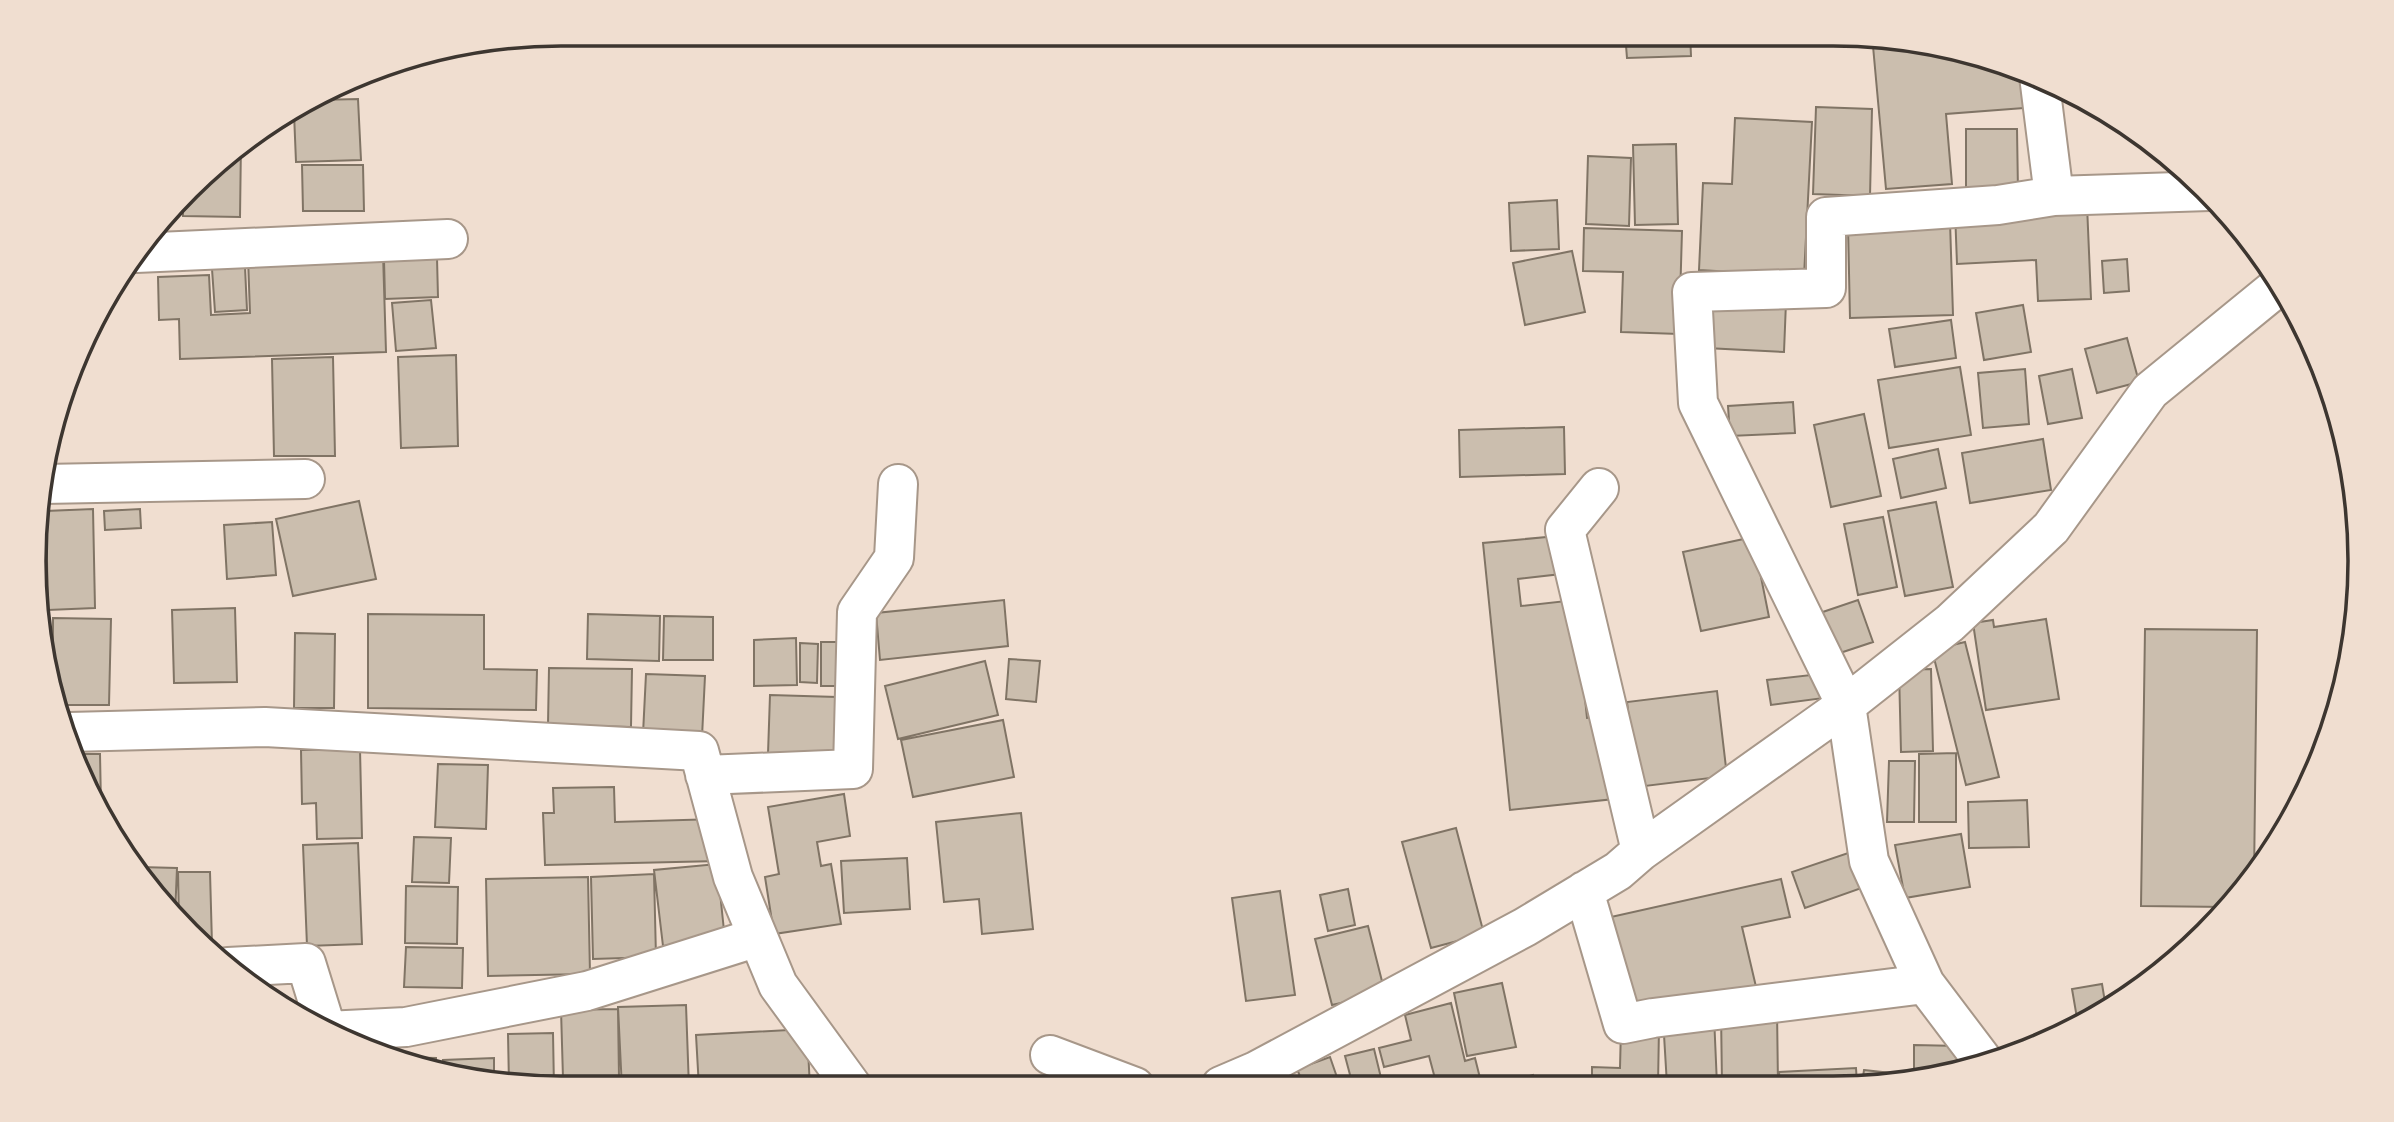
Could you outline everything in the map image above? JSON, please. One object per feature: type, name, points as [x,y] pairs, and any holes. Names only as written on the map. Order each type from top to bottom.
[{"type":"street","points":[[2041,90],[2054,196]]},
{"type":"street","points":[[1979,1055],[1926,984],[1868,861],[1846,705],[1698,403],[1692,292],[1826,288],[1826,217],[1998,205],[2054,196],[2193,192]]},
{"type":"street","points":[[148,252],[448,239]]},
{"type":"street","points":[[1245,1076],[1513,934],[1618,871],[1641,851],[1846,705],[1950,623],[2051,528],[2150,391],[2272,291]]},
{"type":"street","points":[[51,484],[305,479]]},
{"type":"street","points":[[705,775],[853,769],[857,612],[894,558],[898,484]]},
{"type":"street","points":[[1599,488],[1566,530],[1641,851]]},
{"type":"street","points":[[75,732],[265,726],[699,751],[733,877],[779,985],[844,1076]]},
{"type":"street","points":[[1584,891],[1623,1024],[1926,984]]},
{"type":"street","points":[[367,1038],[406,1027],[587,990],[758,937]]},
{"type":"street","points":[[242,966],[306,963],[323,1018]]},
{"type":"street","points":[[1050,1055],[1106,1076]]},
{"type":"building","points":[[1626,46],[1691,46],[1691,56],[1627,58]]},
{"type":"building","points":[[1873,48],[1934,55],[1999,73],[2035,87],[2037,107],[1946,114],[1952,184],[1886,189]]},
{"type":"building","points":[[358,99],[361,160],[296,162],[294,120],[332,100]]},
{"type":"building","points":[[1816,107],[1872,109],[1870,196],[1813,194]]},
{"type":"building","points":[[1735,118],[1812,122],[1804,276],[1699,270],[1703,183],[1732,184]]},
{"type":"building","points":[[1966,129],[2017,129],[2018,192],[1966,192]]},
{"type":"building","points":[[1676,144],[1678,224],[1635,225],[1633,145]]},
{"type":"building","points":[[1588,156],[1631,158],[1629,226],[1586,224]]},
{"type":"building","points":[[241,157],[240,217],[183,216],[183,210],[196,196]]},
{"type":"building","points":[[302,165],[363,165],[364,211],[303,211]]},
{"type":"building","points":[[1557,200],[1559,249],[1511,251],[1509,203]]},
{"type":"building","points":[[2087,205],[2091,299],[2038,301],[2036,260],[1957,264],[1955,211]]},
{"type":"building","points":[[1950,222],[1953,315],[1850,318],[1848,226]]},
{"type":"building","points":[[1584,228],[1682,231],[1679,334],[1621,332],[1623,272],[1583,271]]},
{"type":"building","points":[[1572,251],[1585,312],[1525,325],[1513,263]]},
{"type":"building","points":[[383,253],[386,352],[180,359],[179,319],[159,320],[158,277],[209,275],[211,315],[250,313],[248,258]]},
{"type":"building","points":[[437,258],[438,297],[385,299],[384,260]]},
{"type":"building","points":[[2127,259],[2129,291],[2104,293],[2102,261]]},
{"type":"building","points":[[245,267],[247,310],[215,312],[212,269]]},
{"type":"building","points":[[1708,299],[1786,302],[1784,352],[1706,348]]},
{"type":"building","points":[[431,300],[436,348],[396,351],[392,303]]},
{"type":"building","points":[[2023,305],[2031,352],[1984,360],[1976,313]]},
{"type":"building","points":[[1951,320],[1956,358],[1895,367],[1889,329]]},
{"type":"building","points":[[2127,338],[2139,382],[2097,393],[2085,349]]},
{"type":"building","points":[[456,355],[458,446],[401,448],[398,357]]},
{"type":"building","points":[[333,357],[335,456],[274,456],[272,359]]},
{"type":"building","points":[[1960,367],[1971,435],[1889,448],[1878,380]]},
{"type":"building","points":[[2025,369],[2029,424],[1983,428],[1978,373]]},
{"type":"building","points":[[2072,369],[2082,418],[2048,424],[2039,376]]},
{"type":"building","points":[[1793,402],[1795,433],[1730,436],[1728,406]]},
{"type":"building","points":[[1864,414],[1881,496],[1831,507],[1814,425]]},
{"type":"building","points":[[1564,427],[1565,474],[1460,477],[1459,430]]},
{"type":"building","points":[[2043,439],[2051,490],[1970,503],[1962,453]]},
{"type":"building","points":[[1938,449],[1946,488],[1901,498],[1893,459]]},
{"type":"building","points":[[359,501],[376,579],[293,596],[276,519]]},
{"type":"building","points":[[1936,502],[1953,587],[1905,596],[1888,511]]},
{"type":"building","points":[[93,509],[95,608],[48,610],[48,511]]},
{"type":"building","points":[[140,509],[141,528],[105,530],[104,511]]},
{"type":"building","points":[[1883,517],[1897,587],[1858,595],[1844,524]]},
{"type":"building","points":[[272,522],[276,575],[227,579],[224,525]]},
{"type":"building","points":[[1557,536],[1561,574],[1518,579],[1521,606],[1575,600],[1587,718],[1606,716],[1614,799],[1510,810],[1483,543]]},
{"type":"building","points":[[1753,537],[1769,617],[1701,631],[1683,552]]},
{"type":"building","points":[[1004,600],[1008,646],[880,660],[876,613]]},
{"type":"building","points":[[1858,600],[1873,642],[1828,657],[1814,615]]},
{"type":"building","points":[[235,608],[237,682],[174,683],[172,610]]},
{"type":"building","points":[[368,614],[484,615],[484,669],[537,670],[536,710],[368,708]]},
{"type":"building","points":[[588,614],[660,616],[659,661],[587,659]]},
{"type":"building","points":[[664,616],[713,617],[713,660],[663,660]]},
{"type":"building","points":[[53,618],[111,619],[109,705],[66,705],[53,648]]},
{"type":"building","points":[[2046,619],[2059,699],[1986,710],[1973,623],[1993,620],[1994,627]]},
{"type":"building","points":[[2145,629],[2257,630],[2254,858],[2216,907],[2141,906]]},
{"type":"building","points":[[295,633],[335,634],[334,708],[294,708]]},
{"type":"building","points":[[796,638],[797,685],[754,686],[754,640]]},
{"type":"building","points":[[821,642],[843,642],[843,686],[821,686]]},
{"type":"building","points":[[1965,642],[1999,777],[1966,785],[1932,650]]},
{"type":"building","points":[[800,643],[818,644],[817,683],[800,682]]},
{"type":"building","points":[[1009,659],[1040,661],[1036,702],[1006,699]]},
{"type":"building","points":[[985,661],[998,715],[898,739],[885,686]]},
{"type":"building","points":[[549,668],[632,669],[631,727],[548,725]]},
{"type":"building","points":[[1931,669],[1933,751],[1901,752],[1899,670]]},
{"type":"building","points":[[646,674],[705,676],[702,737],[643,734]]},
{"type":"building","points":[[1820,674],[1824,698],[1771,705],[1767,680]]},
{"type":"building","points":[[1717,691],[1727,776],[1637,787],[1627,702]]},
{"type":"building","points":[[770,695],[837,697],[836,756],[768,754]]},
{"type":"building","points":[[1003,720],[1014,777],[913,797],[901,740]]},
{"type":"building","points":[[360,749],[362,838],[317,839],[316,803],[302,804],[301,750]]},
{"type":"building","points":[[1956,753],[1956,822],[1919,822],[1919,754]]},
{"type":"building","points":[[83,754],[100,754],[101,792]]},
{"type":"building","points":[[1889,761],[1915,761],[1914,822],[1887,822]]},
{"type":"building","points":[[438,764],[488,765],[486,829],[435,827]]},
{"type":"building","points":[[614,787],[615,822],[717,819],[719,861],[545,865],[543,813],[554,813],[553,788]]},
{"type":"building","points":[[844,794],[850,836],[817,842],[821,866],[831,864],[841,924],[774,934],[765,877],[779,874],[768,807]]},
{"type":"building","points":[[2027,800],[2029,847],[1969,848],[1968,802]]},
{"type":"building","points":[[1021,813],[1033,929],[982,934],[979,899],[944,902],[936,822]]},
{"type":"building","points":[[1456,828],[1484,934],[1431,948],[1402,842]]},
{"type":"building","points":[[1961,834],[1970,887],[1905,898],[1895,845]]},
{"type":"building","points":[[414,837],[451,838],[449,883],[412,882]]},
{"type":"building","points":[[358,843],[362,944],[307,946],[303,845]]},
{"type":"building","points":[[1860,849],[1873,884],[1805,908],[1792,872]]},
{"type":"building","points":[[907,858],[910,909],[844,913],[841,861]]},
{"type":"building","points":[[717,864],[725,940],[663,946],[654,870]]},
{"type":"building","points":[[146,867],[177,868],[176,904]]},
{"type":"building","points":[[178,872],[210,872],[212,941],[196,926],[179,907]]},
{"type":"building","points":[[654,874],[656,957],[593,959],[591,877]]},
{"type":"building","points":[[588,877],[590,974],[488,976],[486,879]]},
{"type":"building","points":[[1781,879],[1790,917],[1742,927],[1757,991],[1625,1020],[1602,919]]},
{"type":"building","points":[[406,886],[458,887],[457,944],[405,943]]},
{"type":"building","points":[[1348,889],[1355,925],[1328,931],[1320,895]]},
{"type":"building","points":[[1280,891],[1295,995],[1246,1001],[1232,898]]},
{"type":"building","points":[[1368,926],[1385,993],[1332,1005],[1315,939]]},
{"type":"building","points":[[406,947],[463,948],[462,988],[404,987]]},
{"type":"building","points":[[1502,983],[1516,1047],[1467,1056],[1454,993]]},
{"type":"building","points":[[2102,984],[2104,999],[2076,1015],[2072,989]]},
{"type":"building","points":[[1451,1003],[1465,1061],[1475,1058],[1480,1076],[1434,1076],[1429,1056],[1384,1067],[1379,1048],[1411,1040],[1405,1015]]},
{"type":"building","points":[[686,1005],[689,1076],[621,1076],[618,1007]]},
{"type":"building","points":[[618,1009],[619,1076],[563,1076],[561,1010]]},
{"type":"building","points":[[1777,1010],[1778,1076],[1722,1076],[1721,1012]]},
{"type":"building","points":[[1714,1016],[1717,1076],[1666,1076],[1663,1018]]},
{"type":"building","points":[[1621,1028],[1659,1028],[1658,1076],[1592,1076],[1592,1067],[1620,1068]]},
{"type":"building","points":[[807,1029],[809,1076],[698,1076],[696,1035]]},
{"type":"building","points":[[553,1033],[554,1076],[509,1073],[508,1034]]},
{"type":"building","points":[[1914,1045],[1959,1046],[1959,1061],[1914,1070]]},
{"type":"building","points":[[1374,1049],[1381,1076],[1350,1076],[1345,1056]]},
{"type":"building","points":[[1330,1057],[1337,1076],[1300,1076],[1297,1069]]},
{"type":"building","points":[[494,1058],[494,1072],[460,1067],[443,1063],[443,1060]]},
{"type":"building","points":[[1856,1068],[1856,1075],[1779,1076],[1779,1072]]},
{"type":"building","points":[[1864,1070],[1890,1073],[1867,1075],[1863,1075]]}]
